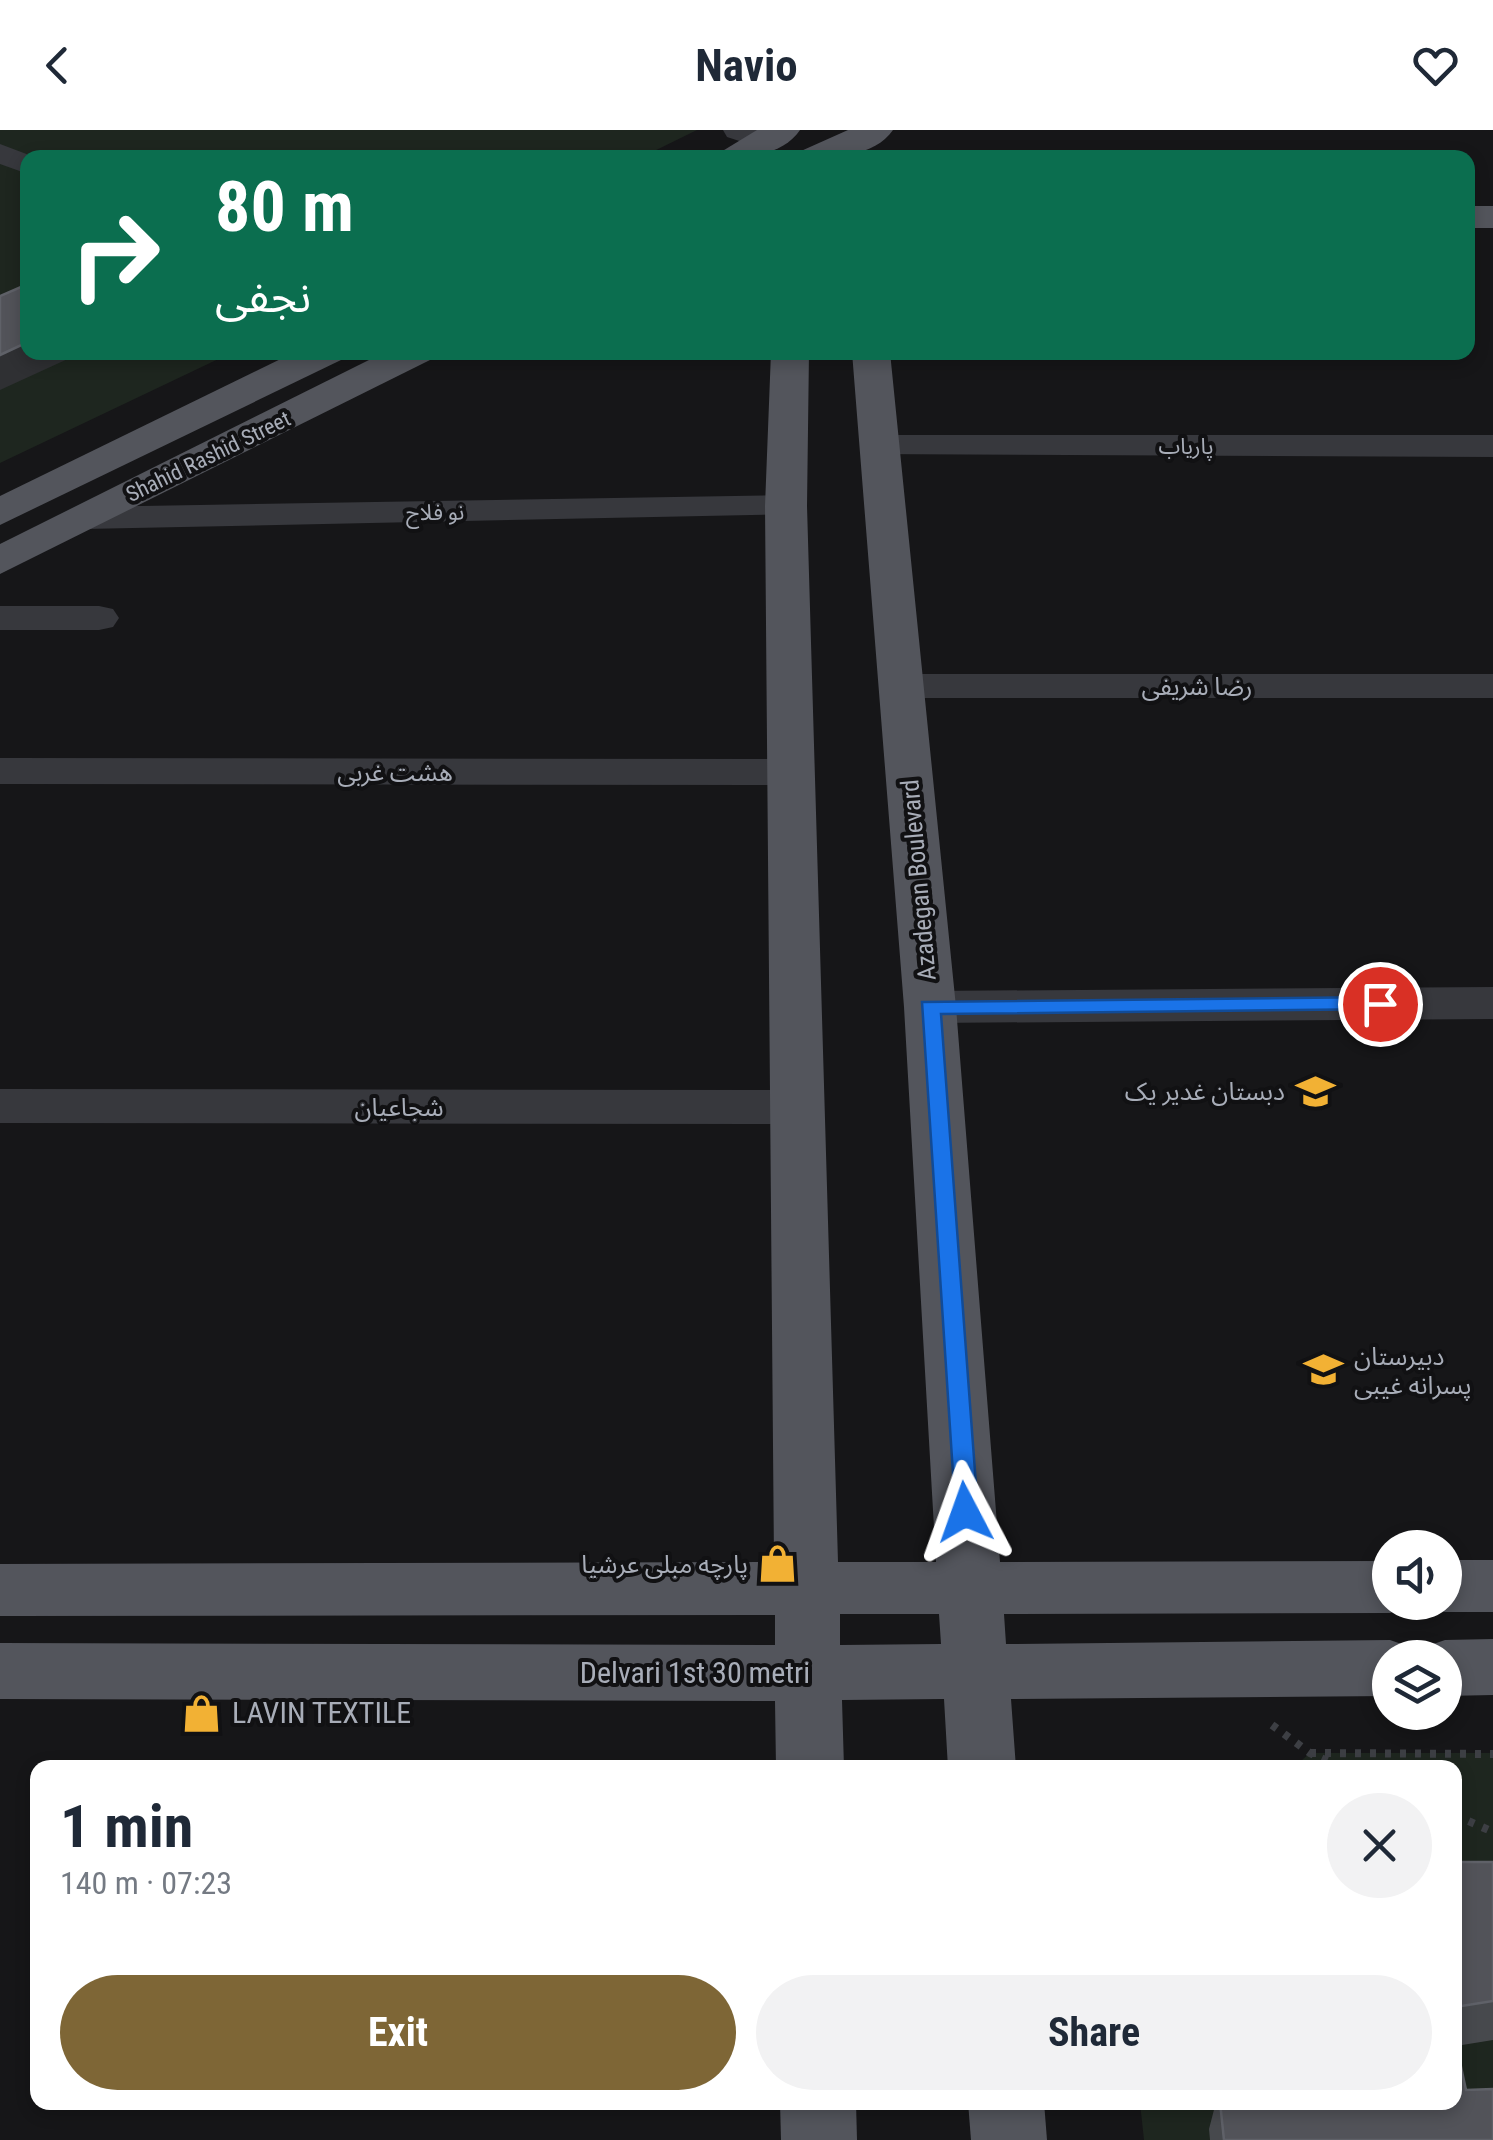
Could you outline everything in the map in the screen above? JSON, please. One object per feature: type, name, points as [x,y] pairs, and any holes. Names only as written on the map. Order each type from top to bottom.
[{"type":"main road","points":[[831,150],[876,130]]},
{"type":"main road","name":"Shahid Rashid Street","points":[[0,511],[311,360]]},
{"type":"main road","name":"Shahid Rashid Street","points":[[0,561],[400,360]]},
{"type":"main road","points":[[790,360],[786,506],[810,1760]]},
{"type":"main road","name":"Azadegan Boulevard","points":[[872,360],[930,1007],[982,1760]]},
{"type":"main road","points":[[1462,1586],[1493,1586]]},
{"type":"main road","points":[[0,1590],[1372,1587]]},
{"type":"main road","points":[[1462,1668],[1493,1667]]},
{"type":"main road","name":"Delvari 1st 30 metri","points":[[0,1671],[808,1673],[1372,1668]]},
{"type":"main road","points":[[818,2110],[819,2140]]},
{"type":"main road","points":[[1006,2110],[1008,2140]]},
{"type":"street","name":"پاریاب","points":[[880,446],[1493,446]]},
{"type":"street","name":"نو فلاح","points":[[84,518],[786,506]]},
{"type":"street","points":[[0,618],[99,618]]},
{"type":"street","name":"رضا شریفی","points":[[901,686],[1493,686]]},
{"type":"street","name":"هشت غربی","points":[[0,771],[791,772]]},
{"type":"street","points":[[930,1007],[1493,1003]]},
{"type":"street","name":"شجاعیان","points":[[0,1106],[797,1107]]},
{"type":"path","points":[[1310,1753],[1493,1754]]},
{"type":"path","points":[[1462,1818],[1493,1832]]},
{"type":"shaded area","points":[[0,130],[697,130],[656,150],[20,150],[20,360],[216,360],[0,463]]},
{"type":"shaded area","points":[[1310,1753],[1493,1753],[1493,2140],[1144,2140],[1141,2110],[1462,2110],[1462,1760],[1302,1760]]},
{"type":"building","points":[[20,287],[20,346],[0,355],[0,296]]},
{"type":"building","points":[[1462,1862],[1493,1862],[1493,2001],[1462,2006]]},
{"type":"building","points":[[1462,2071],[1466,2090],[1493,2089],[1493,2140],[1224,2140],[1221,2110],[1462,2110]]},
{"type":"place","name":"دبستان غدیر یک","points":[[1315,1091]]},
{"type":"place","name":"دبیرستان پسرانه غیبی","points":[[1324,1370]]},
{"type":"place","name":"پارچه مبلی عرشیا","points":[[778,1564]]},
{"type":"place","name":"LAVIN TEXTILE","points":[[202,1713]]},
{"type":"route","points":[[965,1512],[930,1007],[1380,1004]]}]
